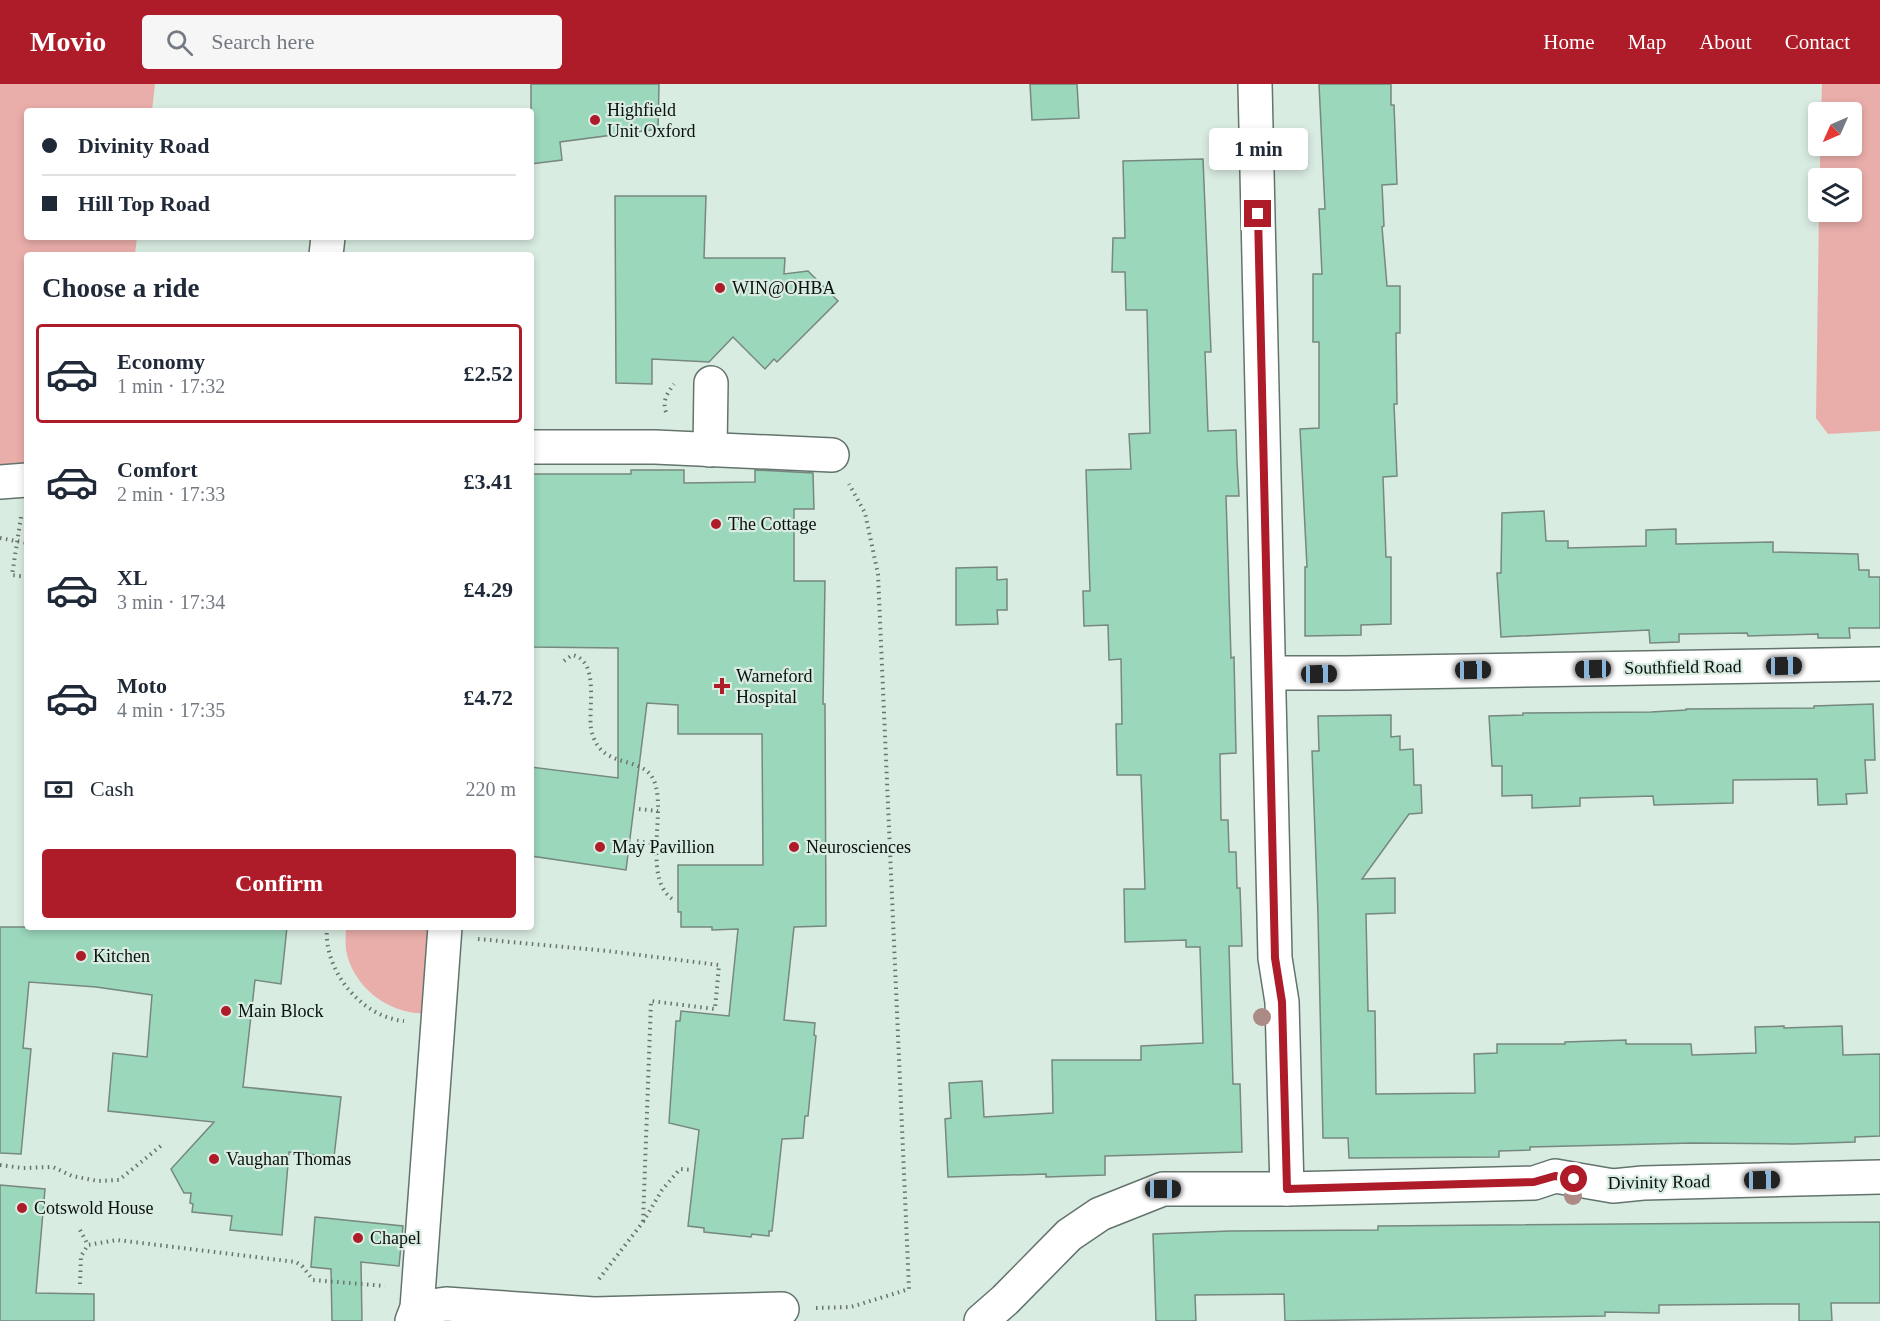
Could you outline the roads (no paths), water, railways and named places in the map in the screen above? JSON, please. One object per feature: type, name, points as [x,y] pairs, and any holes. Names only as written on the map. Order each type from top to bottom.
[{"type":"street","points":[[1255,84],[1275,958],[1282,1002],[1287,1189]]},
{"type":"street","points":[[710,450],[711,383]]},
{"type":"street","points":[[534,447],[655,447],[832,455]]},
{"type":"street","points":[[0,482],[24,480]]},
{"type":"street","name":"Southfield Road","points":[[1269,673],[1880,664]]},
{"type":"street","points":[[444,932],[416,1306],[447,1305],[594,1314],[782,1309]]},
{"type":"street","name":"Divinity Road","points":[[981,1321],[1069,1235],[1100,1214],[1163,1189],[1287,1189],[1534,1182],[1555,1176],[1613,1186],[1643,1183],[1880,1177]]},
{"type":"place","name":"Highfield Unit Oxford","points":[[595,120]]},
{"type":"place","name":"WIN@OHBA","points":[[720,288]]},
{"type":"place","name":"The Cottage","points":[[716,524]]},
{"type":"place","name":"Warneford Hospital","points":[[722,686]]},
{"type":"place","name":"May Pavillion","points":[[600,847]]},
{"type":"place","name":"Neurosciences","points":[[794,847]]},
{"type":"place","name":"Kitchen","points":[[81,956]]},
{"type":"place","name":"Main Block","points":[[226,1011]]},
{"type":"place","name":"Vaughan Thomas","points":[[214,1159]]},
{"type":"place","name":"Cotswold House","points":[[22,1208]]},
{"type":"place","name":"Chapel","points":[[358,1238]]}]
